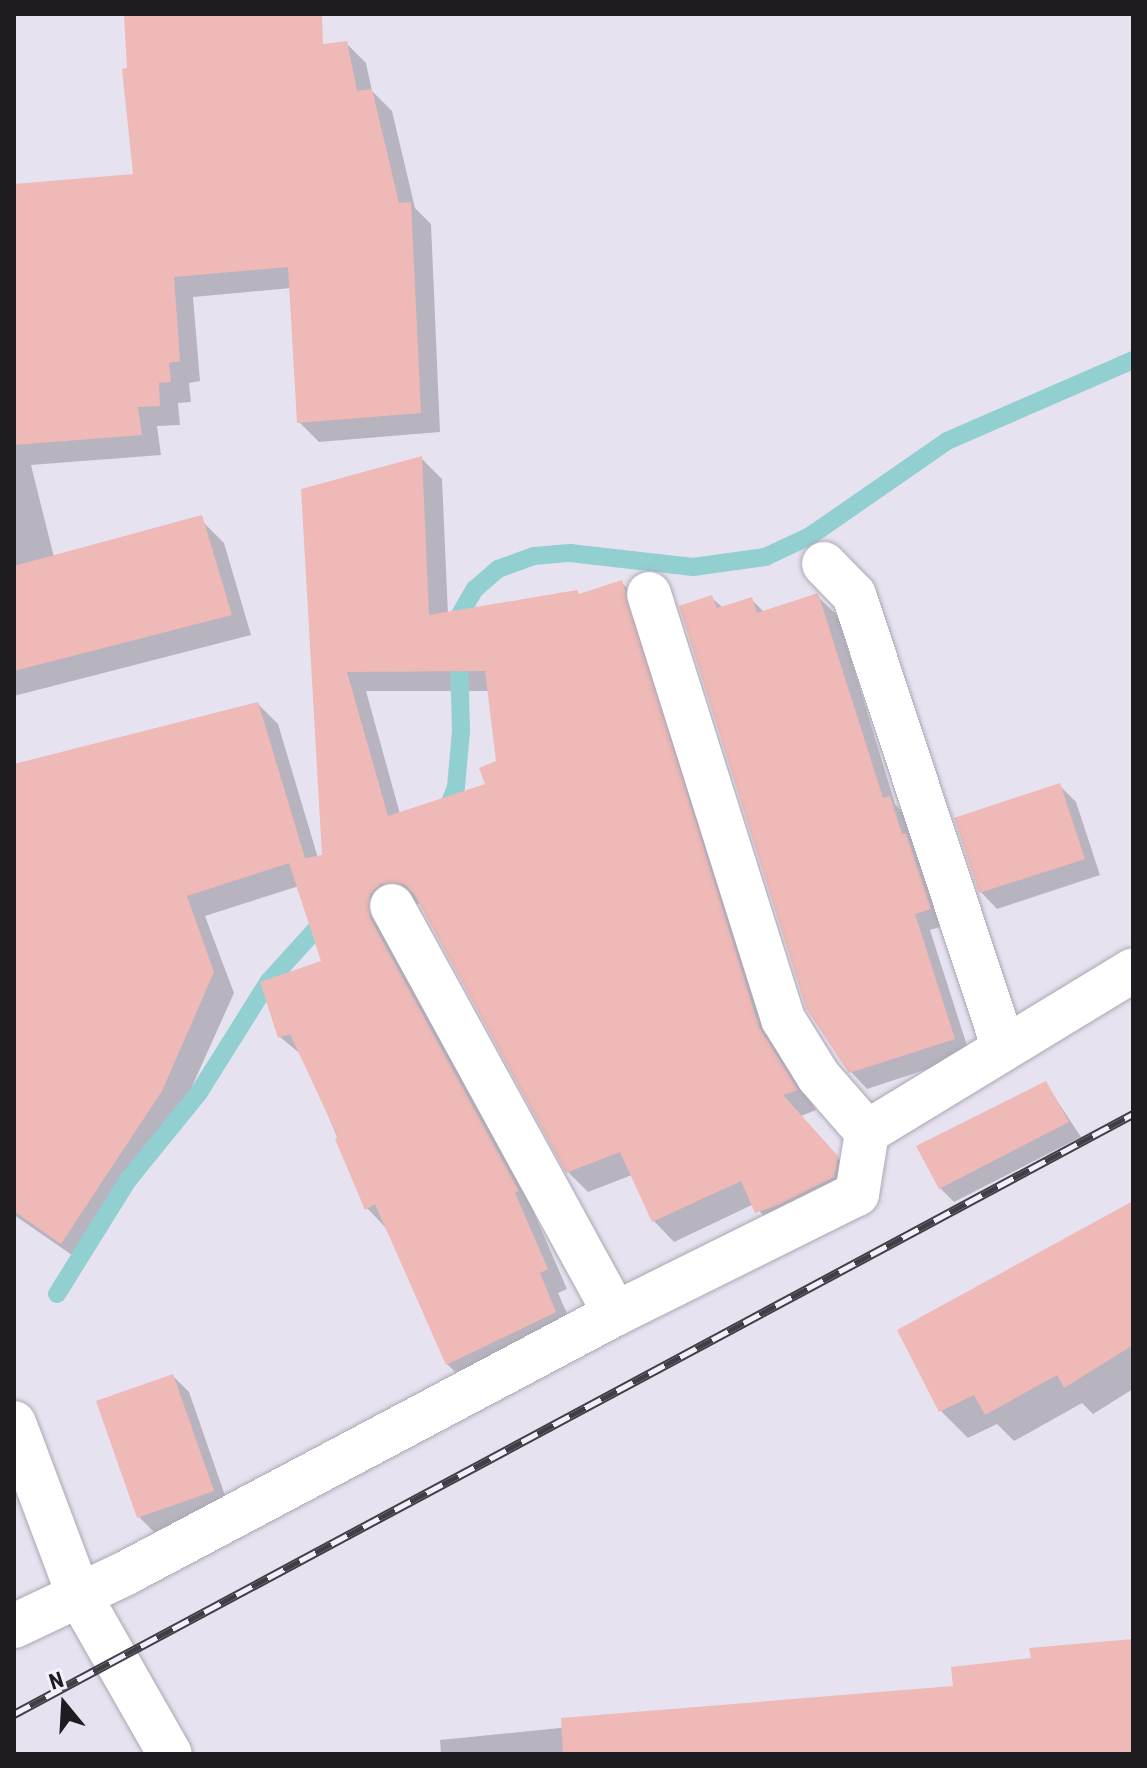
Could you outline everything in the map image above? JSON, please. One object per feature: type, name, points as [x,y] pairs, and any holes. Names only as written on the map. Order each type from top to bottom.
[{"type":"street","points":[[824,564],[854,595],[1003,1046]]},
{"type":"street","points":[[649,594],[783,1019],[819,1077],[867,1132]]},
{"type":"street","points":[[392,906],[615,1314]]},
{"type":"street","points":[[14,1626],[78,1593],[126,1573],[615,1314],[857,1194],[867,1132],[1003,1046],[1133,970]]},
{"type":"street","points":[[14,1423],[78,1593],[155,1746]]},
{"type":"building","points":[[124,14],[322,14],[323,44],[347,41],[357,91],[372,89],[399,203],[411,202],[421,413],[297,423],[288,267],[174,277],[180,361],[169,363],[171,382],[159,383],[160,406],[138,407],[142,435],[14,445],[14,184],[133,174],[122,69],[127,68]]},
{"type":"building","points":[[422,456],[429,615],[577,590],[579,594],[622,580],[759,1027],[798,1090],[783,1095],[838,1156],[834,1177],[778,1205],[755,1213],[741,1181],[652,1222],[620,1152],[566,1173],[414,894],[404,884],[381,884],[370,894],[370,918],[519,1191],[515,1193],[548,1269],[540,1273],[556,1312],[446,1365],[375,1204],[365,1210],[335,1139],[338,1137],[290,1034],[278,1038],[260,982],[321,961],[289,863],[187,896],[214,972],[162,1091],[61,1244],[14,1211],[14,764],[258,702],[305,858],[301,859],[322,855],[301,489]],"holes":[[[485,671],[496,761],[479,768],[485,784],[388,816],[347,672]]]},
{"type":"building","points":[[202,515],[232,615],[14,671],[14,566]]},
{"type":"building","points":[[818,593],[883,798],[890,796],[902,834],[906,833],[931,909],[915,914],[955,1039],[849,1073],[806,1008],[679,606],[712,595],[717,608],[752,597],[757,613]]},
{"type":"building","points":[[1060,783],[1085,859],[979,893],[954,818]]},
{"type":"building","points":[[1046,1081],[1069,1122],[939,1189],[916,1146]]},
{"type":"building","points":[[1133,1201],[1133,1345],[1064,1388],[1057,1375],[985,1415],[974,1395],[939,1412],[897,1330]]},
{"type":"building","points":[[173,1374],[214,1491],[137,1518],[96,1401]]},
{"type":"building","points":[[1133,1639],[1133,1754],[563,1754],[561,1718],[953,1686],[951,1667],[1031,1658],[1029,1648]]},
{"type":"waterway","points":[[444,817],[456,787],[461,731],[458,618],[475,589],[498,569],[534,556],[570,553],[693,567],[765,557],[810,536],[947,441],[1133,360]]},
{"type":"waterway","points":[[57,1294],[128,1180],[198,1094],[269,981],[328,916]]},
{"type":"railway","points":[[14,1714],[1133,1114]]}]
